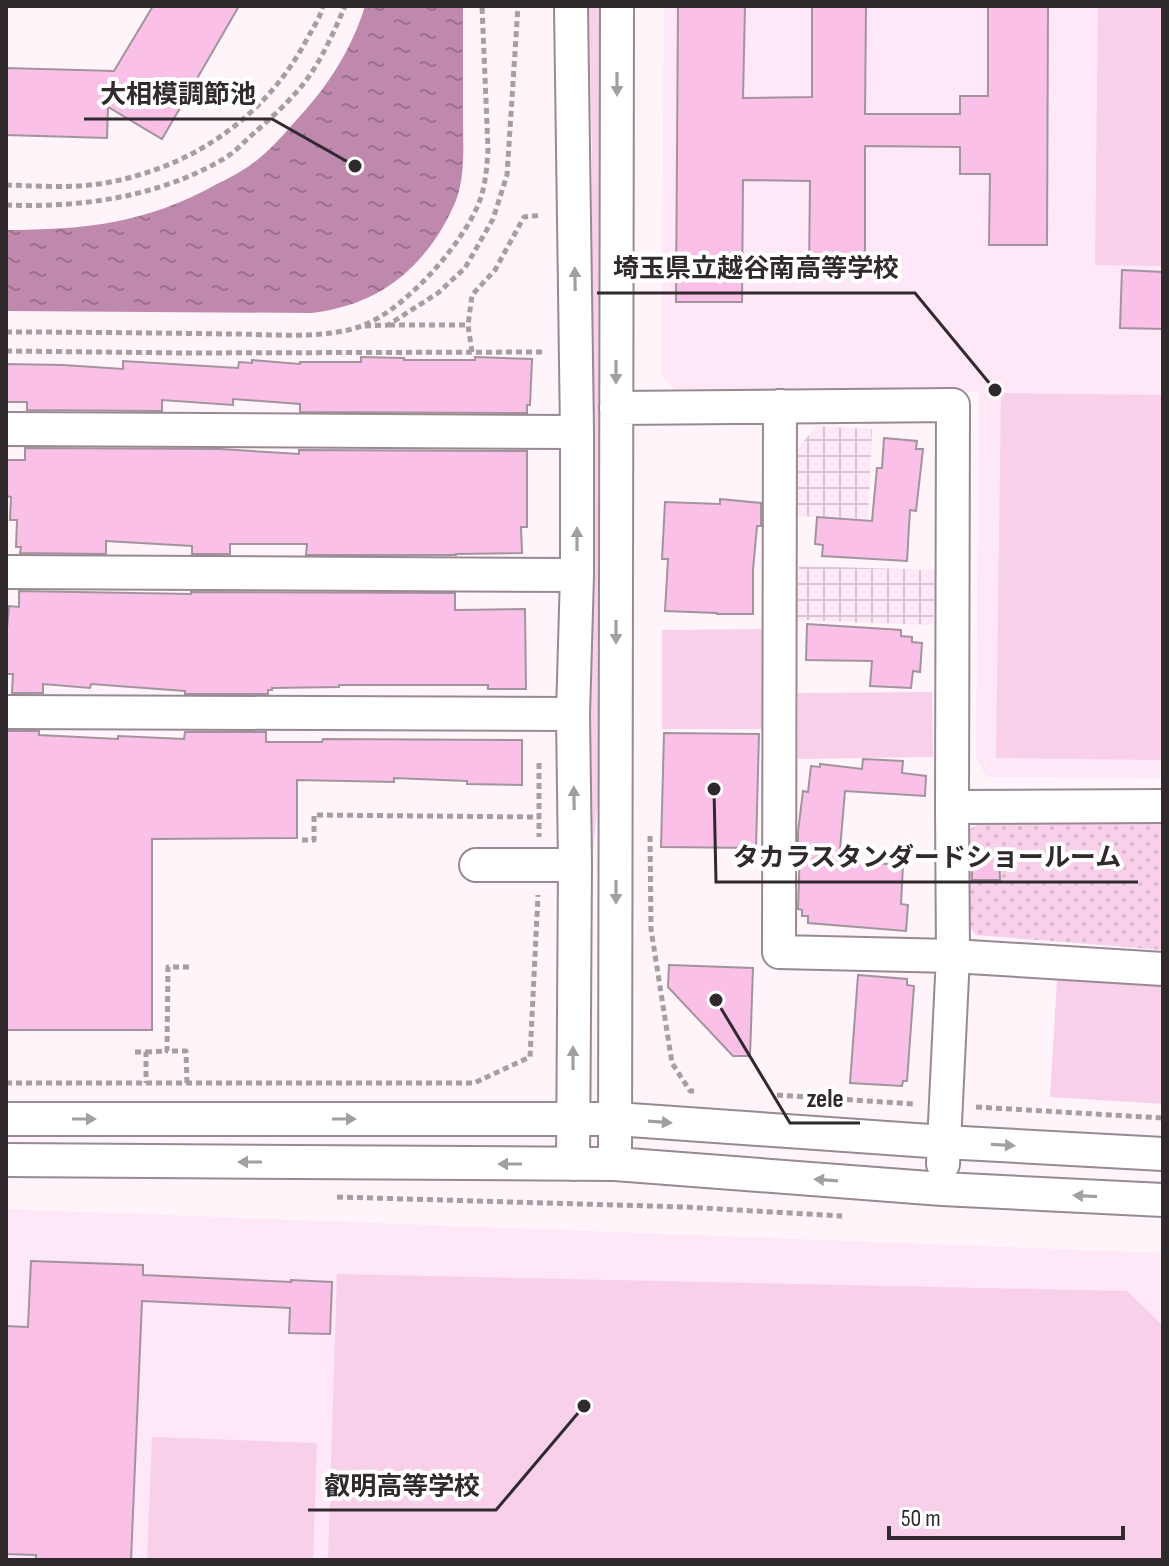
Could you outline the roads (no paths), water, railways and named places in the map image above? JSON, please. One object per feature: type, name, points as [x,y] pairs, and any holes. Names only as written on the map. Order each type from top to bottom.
[{"type":"street","points":[[571,6],[577,575],[557,714],[575,865],[573,1164]]},
{"type":"street","points":[[615,1164],[617,6]]},
{"type":"street","points":[[616,408],[953,405],[953,956],[942,1189]]},
{"type":"street","points":[[780,406],[779,952],[953,956],[1163,969]]},
{"type":"street","points":[[6,429],[577,432]]},
{"type":"street","points":[[6,572],[577,575]]},
{"type":"street","points":[[6,712],[557,714]]},
{"type":"street","points":[[952,807],[1163,806]]},
{"type":"street","points":[[476,865],[575,865]]},
{"type":"street","points":[[6,1119],[616,1119],[1163,1154]]},
{"type":"street","points":[[6,1160],[615,1164],[942,1189],[1163,1200]]},
{"type":"water","points":[[365,6],[463,6],[463,154],[459,191],[438,235],[426,252],[399,278],[368,298],[312,313],[6,311],[6,230],[89,226],[140,216],[191,197],[241,171],[273,146],[321,90],[347,51]]},
{"type":"place","name":"大相模調節池","points":[[355,166]]},
{"type":"place","name":"埼玉県立越谷南高等学校","points":[[995,390]]},
{"type":"place","name":"タカラスタンダードショールーム","points":[[714,789]]},
{"type":"place","name":"zele","points":[[716,1000]]},
{"type":"place","name":"叡明高等学校","points":[[584,1406]]}]
